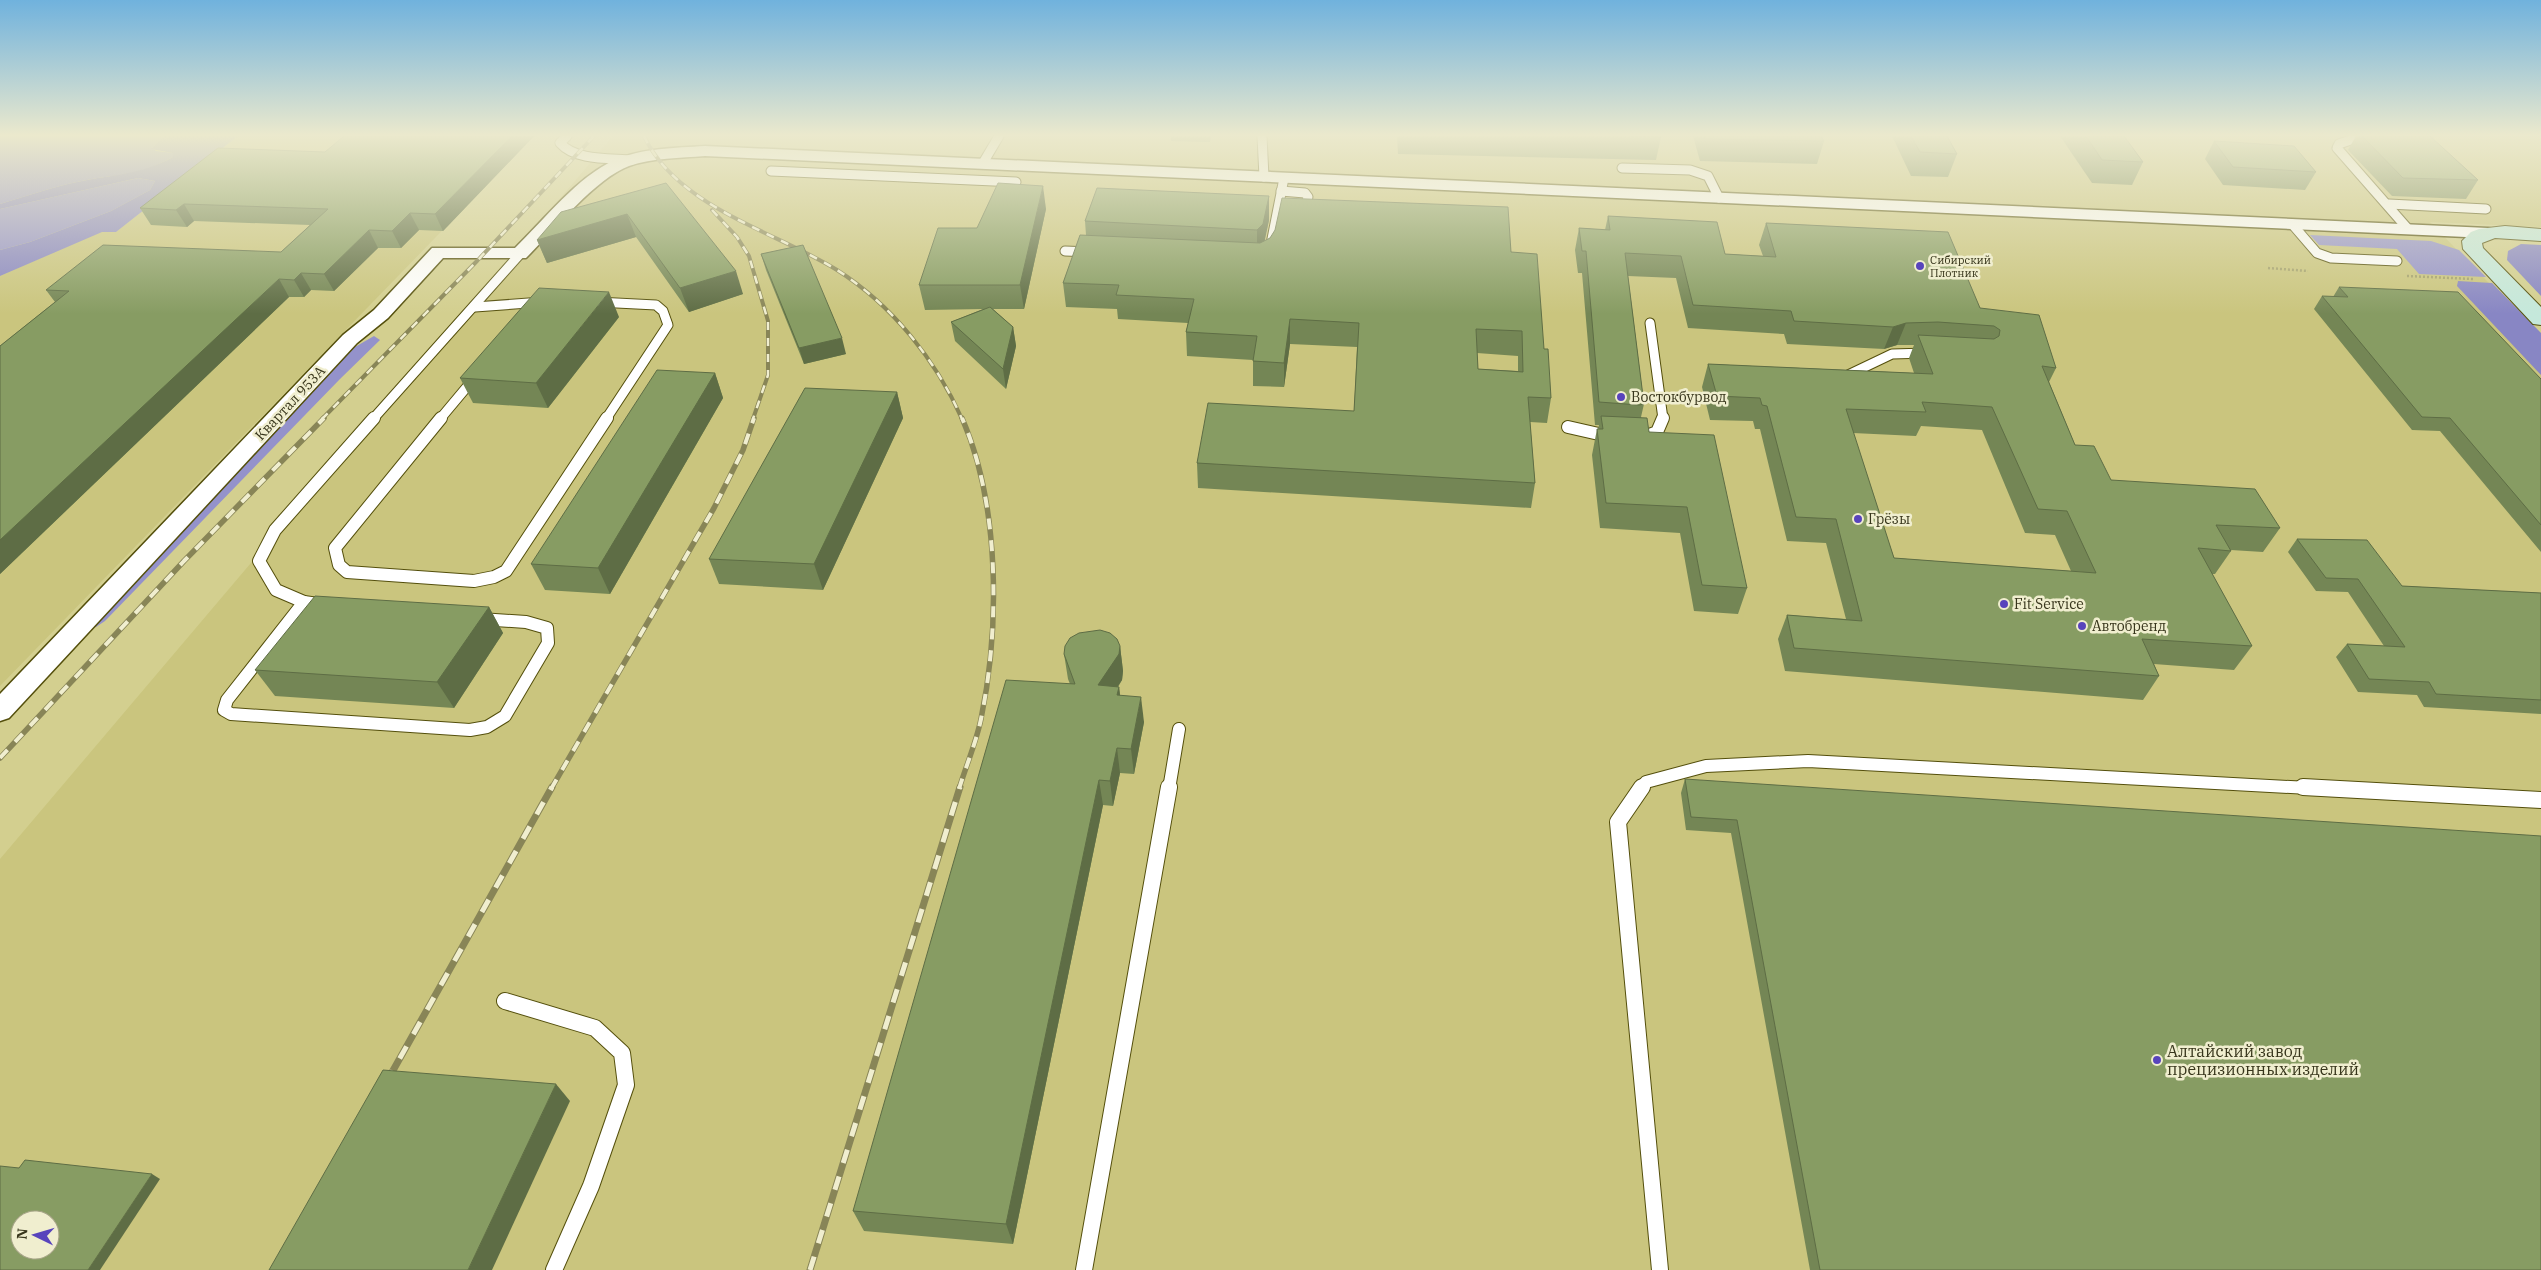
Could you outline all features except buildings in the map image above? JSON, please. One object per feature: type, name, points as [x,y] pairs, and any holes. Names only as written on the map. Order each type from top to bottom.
[{"type":"main road","points":[[2541,235],[2488,233],[2477,236],[2472,241],[2473,249],[2541,319]]},
{"type":"main road","points":[[2521,298],[2541,310]]},
{"type":"street","points":[[520,254],[579,195]]},
{"type":"street","points":[[1627,195],[2488,233]]},
{"type":"street","name":"Квартал 953А","points":[[0,711],[350,339],[381,314],[438,252],[520,254]]},
{"type":"lane","points":[[1265,258],[1269,251],[1274,204],[1278,195]]},
{"type":"lane","points":[[1306,205],[1307,195]]},
{"type":"lane","points":[[2380,195],[2408,229]]},
{"type":"lane","points":[[2389,204],[2486,209]]},
{"type":"lane","points":[[2292,224],[2317,253],[2331,258],[2397,261]]},
{"type":"lane","points":[[1064,251],[1103,253]]},
{"type":"lane","points":[[342,606],[304,602],[276,590],[259,561],[274,530],[475,308],[520,254]]},
{"type":"lane","points":[[525,318],[538,302]]},
{"type":"lane","points":[[475,308],[556,302]]},
{"type":"lane","points":[[487,364],[335,548],[338,565],[347,572],[474,581],[494,577],[506,570],[668,325],[663,311],[656,305],[585,302]]},
{"type":"lane","points":[[1568,427],[1625,438],[1640,438],[1657,432],[1663,419],[1650,323]]},
{"type":"lane","points":[[1836,376],[1860,372],[1885,356],[1899,352],[1937,354]]},
{"type":"lane","points":[[304,602],[227,700],[224,710],[231,714],[460,730],[487,727],[505,716],[548,643],[547,628],[526,622],[467,618]]},
{"type":"lane","points":[[1084,1270],[1179,729]]},
{"type":"lane","points":[[1660,1270],[1618,822],[1646,782],[1706,766],[1808,760],[2541,800]]},
{"type":"lane","points":[[505,1001],[595,1028],[622,1053],[626,1085],[592,1186],[554,1270]]},
{"type":"shaded area","points":[[0,195],[29,195],[0,204]]},
{"type":"shaded area","points":[[29,195],[61,195],[0,209],[0,204]]},
{"type":"shaded area","points":[[61,195],[140,195],[111,211],[30,242],[0,250],[0,209]]},
{"type":"shaded area","points":[[140,195],[163,195],[116,232],[102,232],[0,276],[0,250],[30,242],[111,211]]},
{"type":"shaded area","points":[[163,195],[476,195],[0,686],[0,276],[102,231],[116,232]]},
{"type":"shaded area","points":[[563,195],[2541,195],[2541,227],[2430,222],[2541,337],[2541,1270],[0,1270],[0,859]]},
{"type":"shaded area","points":[[2310,235],[2431,241],[2459,250],[2486,277],[2419,274],[2397,249],[2319,245]]},
{"type":"shaded area","points":[[2521,244],[2541,245],[2541,296],[2507,260],[2508,251]]},
{"type":"shaded area","points":[[2458,281],[2492,283],[2541,333],[2541,375],[2457,286]]},
{"type":"shaded area","points":[[374,336],[380,340],[105,621],[96,627],[88,628],[348,351]]},
{"type":"railway","points":[[322,419],[477,261],[539,195]]},
{"type":"railway","points":[[698,195],[729,215],[837,270],[876,300],[894,317],[926,355],[962,419]]},
{"type":"railway","points":[[712,210],[737,237],[749,256],[768,321],[768,375],[753,419]]},
{"type":"railway","points":[[0,758],[184,561],[324,418]]},
{"type":"railway","points":[[551,789],[714,508],[743,450],[754,418]]},
{"type":"railway","points":[[959,789],[981,719],[987,683],[993,606],[990,527],[984,489],[975,452],[962,418]]},
{"type":"railway","points":[[386,1083],[552,787]]},
{"type":"railway","points":[[810,1270],[960,787]]},
{"type":"place","name":"Сибирский Плотник","points":[[1920,266]]},
{"type":"place","name":"Востокбурвод","points":[[1621,397]]},
{"type":"place","name":"Грёзы","points":[[1858,519]]},
{"type":"place","name":"Fit Service","points":[[2004,604]]},
{"type":"place","name":"Автобренд","points":[[2082,626]]},
{"type":"place","name":"Алтайский завод прецизионных изделий","points":[[2157,1060]]}]
